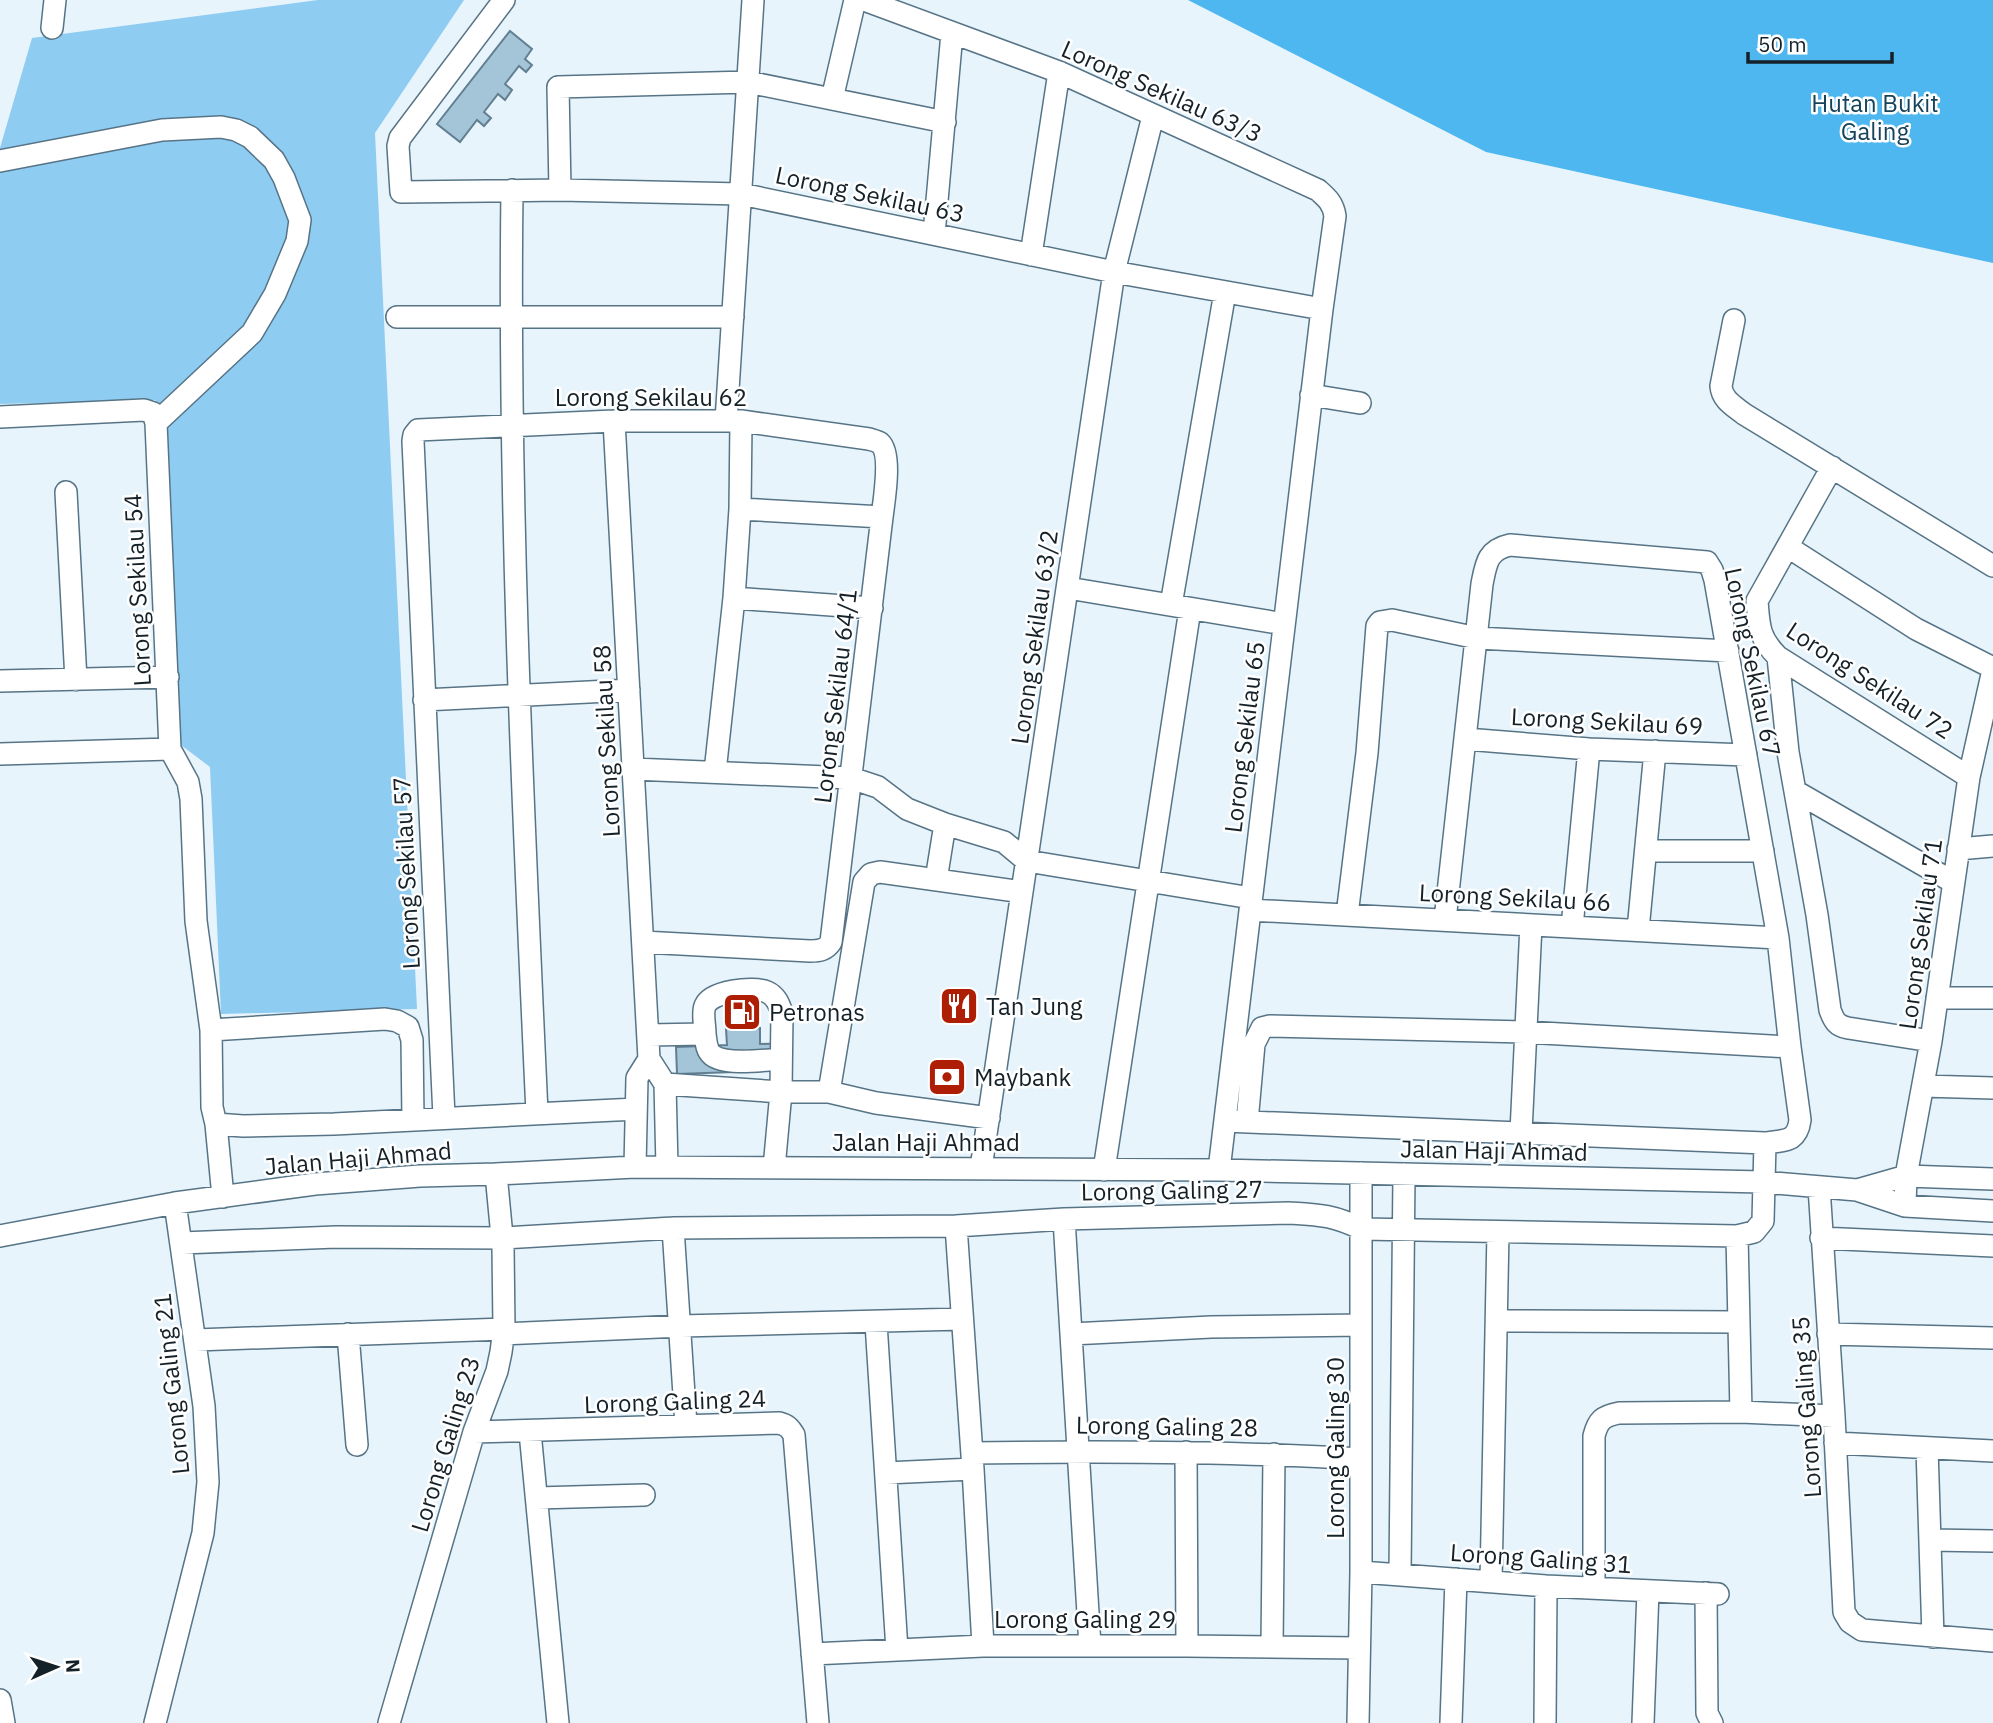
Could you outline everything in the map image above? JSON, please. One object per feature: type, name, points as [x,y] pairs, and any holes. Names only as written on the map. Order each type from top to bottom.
[{"type":"street","points":[[52,28],[55,0]]},
{"type":"street","name":"Lorong Sekilau 63","points":[[504,0],[400,138],[398,146],[401,192],[560,190],[741,194],[1114,272],[1322,309]]},
{"type":"street","points":[[715,772],[734,598],[740,509],[734,421],[733,317],[753,0]]},
{"type":"street","points":[[832,99],[855,0]]},
{"type":"street","name":"Lorong Sekilau 63/3","points":[[864,0],[1059,72],[1318,190],[1329,199],[1335,216],[1322,309]]},
{"type":"street","points":[[934,234],[952,33]]},
{"type":"street","points":[[1031,254],[1059,72]]},
{"type":"street","points":[[560,190],[558,87],[748,82],[945,122]]},
{"type":"street","name":"Lorong Sekilau 63/2","points":[[981,1168],[1114,272],[1153,116]]},
{"type":"street","points":[[0,161],[162,130],[221,127],[250,137],[274,160],[300,220],[297,240],[275,294],[252,332],[156,423],[153,413],[144,410],[0,417]]},
{"type":"street","points":[[512,190],[511,425],[518,696],[537,1113]]},
{"type":"street","points":[[1104,1170],[1149,881],[1180,607],[1225,292]]},
{"type":"street","name":"Lorong Sekilau 65","points":[[1219,1170],[1322,309]]},
{"type":"street","points":[[397,317],[733,317]]},
{"type":"street","points":[[1734,320],[1721,386],[1721,393],[1726,400],[1744,414],[1993,566]]},
{"type":"street","points":[[1311,395],[1360,403]]},
{"type":"street","name":"Lorong Sekilau 62","points":[[414,435],[418,430],[427,429],[511,425],[614,421],[734,421],[869,439],[880,443],[884,451]]},
{"type":"street","name":"Lorong Sekilau 58","points":[[614,421],[649,1059],[636,1078],[635,1167]]},
{"type":"street","name":"Lorong Sekilau 54","points":[[156,423],[170,749]]},
{"type":"street","name":"Lorong Sekilau 57","points":[[414,435],[444,1117]]},
{"type":"street","name":"Lorong Sekilau 64/1","points":[[643,942],[820,951],[831,942],[883,517],[886,463],[884,451]]},
{"type":"street","name":"Lorong Sekilau 72","points":[[1832,467],[1758,601],[1759,622],[1765,644],[1778,657],[1969,777]]},
{"type":"street","points":[[66,492],[76,680]]},
{"type":"street","points":[[740,509],[883,517]]},
{"type":"street","name":"Lorong Sekilau 67","points":[[1445,920],[1486,566],[1494,551],[1510,545],[1707,562],[1715,580],[1778,937],[1800,1120],[1799,1132],[1793,1138],[1765,1143]]},
{"type":"street","points":[[1788,547],[1916,629],[1993,669]]},
{"type":"street","points":[[1068,588],[1284,624]]},
{"type":"street","points":[[734,598],[872,608]]},
{"type":"street","points":[[1347,915],[1367,753],[1377,626],[1380,622],[1392,620],[1477,638],[1728,651]]},
{"type":"street","points":[[1778,657],[1788,752],[1833,1021],[1849,1028],[1930,1041]]},
{"type":"street","name":"Lorong Sekilau 71","points":[[1905,1206],[1906,1176],[1937,998],[1969,777],[1993,669]]},
{"type":"street","points":[[0,681],[168,677]]},
{"type":"street","points":[[424,700],[629,690]]},
{"type":"street","name":"Lorong Sekilau 69","points":[[1466,739],[1589,749],[1746,755]]},
{"type":"street","points":[[0,754],[170,749],[188,782],[196,921],[211,1030],[212,1107],[223,1197]]},
{"type":"street","points":[[1572,927],[1589,749]]},
{"type":"street","points":[[1638,930],[1655,751]]},
{"type":"street","points":[[633,769],[851,778],[878,787],[907,809],[1004,842],[1027,860]]},
{"type":"street","points":[[1795,791],[1954,882]]},
{"type":"street","points":[[936,880],[945,824]]},
{"type":"street","points":[[1958,849],[1993,846]]},
{"type":"street","points":[[1646,851],[1763,851]]},
{"type":"street","name":"Lorong Sekilau 66","points":[[1027,860],[1149,881],[1250,904],[1347,915],[1778,937]]},
{"type":"street","points":[[829,1092],[864,882],[872,874],[880,872],[1022,892]]},
{"type":"street","points":[[1521,1132],[1531,925]]},
{"type":"street","points":[[774,1168],[781,1092],[782,1013],[779,1001],[765,991],[750,990],[720,993],[708,1000],[704,1009],[705,1034],[707,1049],[712,1055],[735,1061],[781,1059]]},
{"type":"street","points":[[1937,998],[1993,998]]},
{"type":"street","points":[[211,1030],[385,1019],[397,1021],[408,1027],[412,1040],[413,1120]]},
{"type":"street","points":[[1247,1122],[1254,1044],[1262,1028],[1270,1026],[1525,1032],[1790,1047]]},
{"type":"street","points":[[648,1035],[705,1034]]},
{"type":"street","points":[[649,1059],[665,1084],[667,1167]]},
{"type":"street","points":[[665,1084],[781,1092],[829,1092],[876,1103],[989,1118]]},
{"type":"street","points":[[1923,1086],[1993,1087]]},
{"type":"street","points":[[216,1124],[243,1126],[413,1120],[636,1109]]},
{"type":"street","points":[[1225,1121],[1765,1143],[1763,1221],[1754,1232],[1737,1236],[1741,1412]]},
{"type":"street","name":"Jalan Haji Ahmad","points":[[0,1236],[175,1203],[315,1184],[420,1176],[635,1167],[1219,1170],[1763,1182],[1857,1190],[1905,1206],[1993,1211]]},
{"type":"street","name":"Lorong Galing 30","points":[[1358,1723],[1362,1229],[1360,1173]]},
{"type":"street","name":"Lorong Galing 23","points":[[389,1723],[474,1432],[497,1371],[504,1331],[502,1238],[496,1174]]},
{"type":"street","points":[[1400,1575],[1404,1174]]},
{"type":"street","name":"Jalan Haji Ahmad","points":[[1857,1190],[1906,1176],[1993,1179]]},
{"type":"street","name":"Lorong Galing 35","points":[[1819,1187],[1844,1612],[1850,1622],[1862,1630],[1933,1637]]},
{"type":"street","name":"Lorong Galing 21","points":[[155,1723],[203,1533],[208,1482],[204,1406],[175,1203]]},
{"type":"street","name":"Lorong Galing 27","points":[[956,1226],[1064,1219],[1289,1213],[1339,1218],[1362,1229],[1737,1236]]},
{"type":"street","points":[[1064,1219],[1090,1646]]},
{"type":"street","points":[[182,1243],[375,1236],[502,1238],[673,1228],[956,1226],[983,1646]]},
{"type":"street","points":[[673,1228],[686,1426]]},
{"type":"street","points":[[1491,1581],[1498,1232]]},
{"type":"street","points":[[1821,1238],[1993,1246]]},
{"type":"street","points":[[195,1340],[962,1320]]},
{"type":"street","points":[[1497,1321],[1739,1322]]},
{"type":"street","points":[[876,1323],[897,1650]]},
{"type":"street","points":[[1071,1334],[1211,1327],[1361,1325]]},
{"type":"street","points":[[348,1335],[357,1445]]},
{"type":"street","points":[[1828,1335],[1993,1338]]},
{"type":"street","points":[[1594,1588],[1594,1436],[1597,1424],[1602,1419],[1619,1413],[1741,1412],[1834,1416]]},
{"type":"street","name":"Lorong Galing 24","points":[[474,1432],[779,1423],[791,1429],[794,1435],[818,1723]]},
{"type":"street","points":[[530,1432],[558,1723]]},
{"type":"street","points":[[1835,1443],[1993,1451]]},
{"type":"street","points":[[1927,1448],[1933,1637],[1992,1647]]},
{"type":"street","name":"Lorong Galing 28","points":[[886,1472],[1078,1451],[1274,1454],[1360,1460]]},
{"type":"street","points":[[1186,1452],[1188,1646]]},
{"type":"street","points":[[1272,1647],[1274,1454]]},
{"type":"street","points":[[537,1497],[644,1495]]},
{"type":"street","points":[[1930,1539],[1993,1541]]},
{"type":"street","name":"Lorong Galing 31","points":[[1360,1572],[1546,1586],[1712,1593],[1707,1713],[1712,1723]]},
{"type":"street","points":[[1451,1723],[1455,1579]]},
{"type":"street","points":[[1545,1723],[1546,1586]]},
{"type":"street","points":[[1643,1723],[1648,1591]]},
{"type":"street","name":"Lorong Galing 29","points":[[812,1654],[983,1646],[1359,1648]]},
{"type":"street","points":[[0,1700],[4,1723]]},
{"type":"shaded area","points":[[318,0],[464,0],[375,133],[417,1009],[221,1014],[210,767],[181,745],[163,408],[155,400],[0,404],[0,148],[32,38]]},
{"type":"green space","name":"Hutan Bukit Galing","points":[[1188,0],[1993,0],[1993,263],[1486,152]]},
{"type":"building","points":[[510,31],[532,49],[525,59],[532,65],[526,72],[519,66],[505,84],[512,90],[505,100],[498,94],[484,112],[491,118],[484,126],[477,120],[460,142],[437,124]]},
{"type":"building","points":[[760,1028],[760,1044],[791,1043],[792,1070],[677,1074],[676,1047],[727,1045],[726,1029]]},
{"type":"place","name":"Tan Jung","points":[[959,1006]]},
{"type":"place","name":"Petronas","points":[[742,1012]]},
{"type":"place","name":"Maybank","points":[[947,1077]]}]
